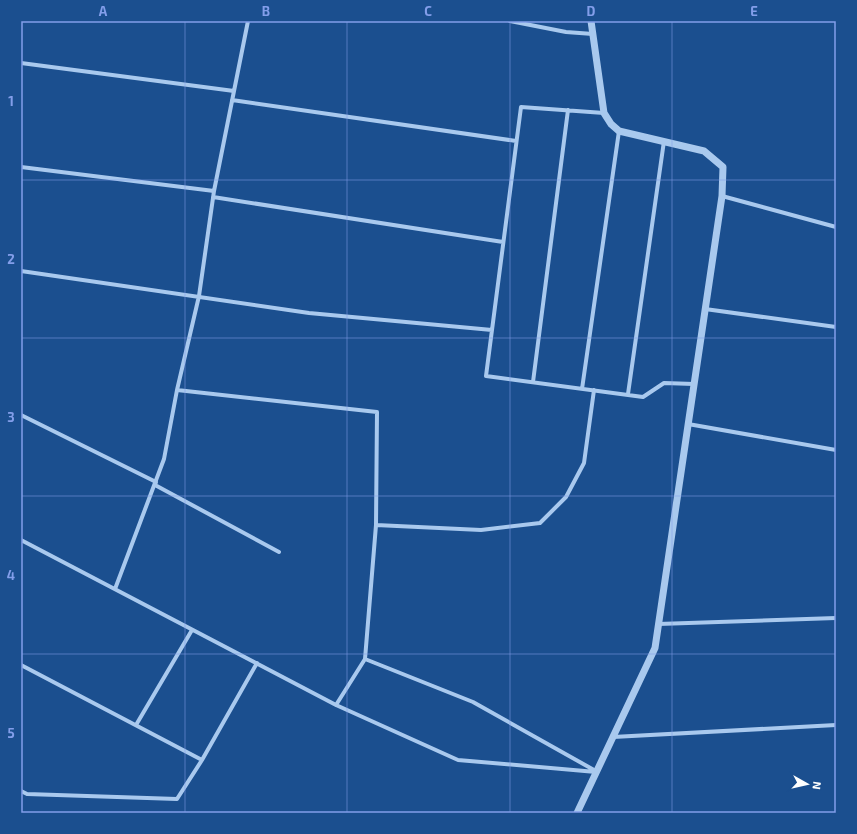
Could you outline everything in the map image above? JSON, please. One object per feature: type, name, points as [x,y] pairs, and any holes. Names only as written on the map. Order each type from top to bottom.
[{"type":"street","points":[[115,589],[164,459],[177,390],[199,296],[214,190],[248,21]]},
{"type":"street","points":[[510,21],[566,32],[592,34]]},
{"type":"street","points":[[577,813],[654,648],[722,196],[723,167],[704,151],[619,130],[611,124],[604,113],[591,21]]},
{"type":"street","points":[[21,63],[234,91]]},
{"type":"street","points":[[232,100],[516,141]]},
{"type":"street","points":[[604,113],[521,107],[486,376],[644,397],[664,383],[694,384]]},
{"type":"street","points":[[533,382],[568,110]]},
{"type":"street","points":[[582,389],[619,130]]},
{"type":"street","points":[[628,394],[664,141]]},
{"type":"street","points":[[21,167],[214,190]]},
{"type":"street","points":[[722,196],[836,228]]},
{"type":"street","points":[[213,197],[503,242]]},
{"type":"street","points":[[21,271],[308,313],[492,330]]},
{"type":"street","points":[[705,309],[836,327]]},
{"type":"street","points":[[177,390],[377,412],[376,525],[365,659],[336,705]]},
{"type":"street","points":[[376,525],[481,530],[540,523],[566,497],[584,463],[594,390]]},
{"type":"street","points":[[21,415],[156,482],[155,485],[279,552]]},
{"type":"street","points":[[688,424],[836,450]]},
{"type":"street","points":[[21,540],[336,705],[458,760],[596,772]]},
{"type":"street","points":[[658,624],[836,618]]},
{"type":"street","points":[[136,725],[192,630]]},
{"type":"street","points":[[365,659],[473,702],[596,772]]},
{"type":"street","points":[[21,791],[27,794],[177,799],[202,760],[257,663]]},
{"type":"street","points":[[21,665],[202,760]]},
{"type":"street","points":[[613,737],[836,725]]}]
